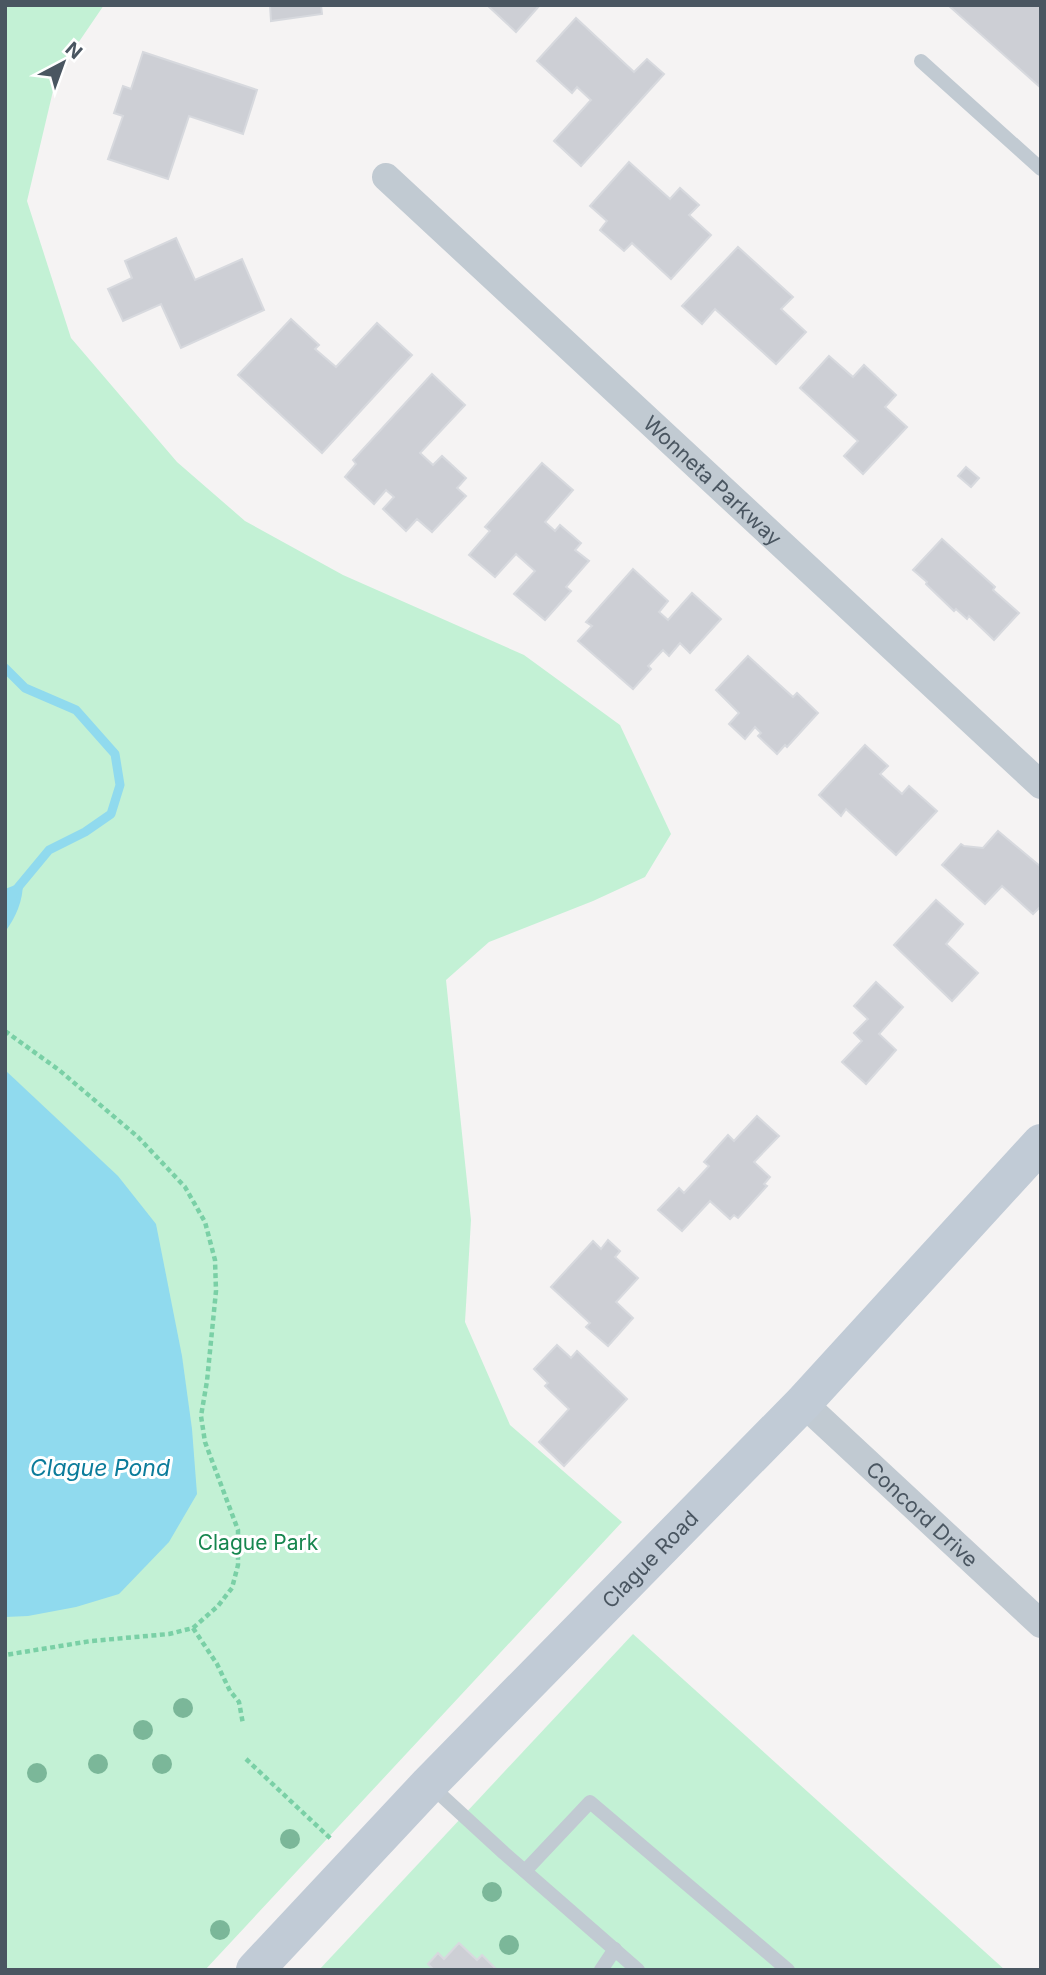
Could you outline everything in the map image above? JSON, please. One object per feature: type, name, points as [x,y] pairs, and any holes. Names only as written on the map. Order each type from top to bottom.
[{"type":"main road","name":"Clague Road","points":[[255,1970],[429,1784],[803,1404],[1041,1143]]},
{"type":"street","name":"Wonneta Parkway","points":[[386,177],[1041,785]]},
{"type":"street","name":"Concord Drive","points":[[803,1404],[1041,1624]]},
{"type":"lane","points":[[921,61],[1041,169]]},
{"type":"lane","points":[[429,1784],[638,1970]]},
{"type":"lane","points":[[525,1871],[590,1802],[788,1970]]},
{"type":"lane","points":[[601,1970],[615,1950]]},
{"type":"path","points":[[5,1656],[91,1641],[169,1634],[193,1628],[218,1606],[232,1588],[239,1566],[238,1530],[205,1442],[201,1416],[216,1291],[215,1260],[205,1222],[185,1187],[138,1137],[59,1070],[8,1033]]},
{"type":"path","points":[[193,1628],[218,1664],[230,1691],[239,1702],[243,1724]]},
{"type":"path","points":[[246,1759],[331,1839]]},
{"type":"green space","name":"Clague Park","points":[[5,5],[104,5],[57,74],[27,201],[71,338],[177,462],[245,521],[343,575],[524,655],[620,725],[671,834],[645,877],[593,901],[489,942],[446,980],[471,1220],[465,1322],[510,1425],[622,1522],[205,1970],[5,1970]]},
{"type":"green space","points":[[633,1634],[1005,1970],[319,1970]]},
{"type":"water","points":[[23,882],[18,908],[5,932],[5,889]]},
{"type":"water","name":"Clague Pond","points":[[5,1070],[118,1176],[156,1224],[182,1356],[197,1494],[169,1542],[119,1594],[76,1607],[28,1616],[5,1617]]},
{"type":"building","points":[[270,5],[321,5],[322,14],[271,21]]},
{"type":"building","points":[[487,5],[540,5],[516,32]]},
{"type":"building","points":[[948,5],[1041,5],[1041,88]]},
{"type":"building","points":[[576,18],[634,72],[647,59],[664,74],[581,166],[554,141],[591,100],[577,87],[572,93],[537,61]]},
{"type":"building","points":[[143,52],[257,90],[243,134],[189,116],[168,179],[108,159],[123,116],[114,113],[123,86],[131,89]]},
{"type":"building","points":[[629,162],[670,199],[680,188],[699,205],[689,215],[711,235],[671,279],[632,243],[624,251],[600,230],[607,221],[590,206]]},
{"type":"building","points":[[176,238],[195,280],[242,259],[264,310],[181,348],[161,304],[123,321],[108,289],[132,278],[125,261]]},
{"type":"building","points":[[738,247],[793,297],[781,309],[806,332],[776,364],[715,309],[702,324],[682,306]]},
{"type":"building","points":[[291,319],[319,345],[315,349],[336,367],[377,323],[412,355],[322,453],[238,375]]},
{"type":"building","points":[[829,356],[853,377],[864,365],[896,395],[885,407],[907,427],[863,474],[844,456],[858,441],[800,388]]},
{"type":"building","points":[[432,374],[465,405],[420,453],[433,465],[442,456],[466,478],[457,488],[466,496],[432,532],[417,519],[406,531],[383,509],[394,497],[386,490],[374,504],[345,477],[356,464],[353,460]]},
{"type":"building","points":[[542,463],[573,490],[545,522],[555,531],[560,525],[581,543],[575,550],[589,561],[566,587],[571,591],[545,620],[514,594],[535,571],[516,554],[495,577],[469,555],[490,531],[485,527]]},
{"type":"building","points":[[966,467],[979,478],[971,487],[958,476]]},
{"type":"building","points":[[942,539],[995,587],[993,590],[1019,613],[994,640],[969,616],[967,619],[956,609],[954,611],[913,570]]},
{"type":"building","points":[[633,569],[668,601],[659,612],[668,620],[692,593],[721,619],[690,653],[680,643],[669,656],[663,650],[648,666],[651,669],[633,689],[578,641],[592,626],[586,622]]},
{"type":"building","points":[[748,656],[793,697],[797,693],[818,713],[787,747],[785,745],[777,754],[758,736],[761,733],[755,727],[745,739],[729,724],[739,713],[716,690]]},
{"type":"building","points":[[865,745],[888,766],[880,774],[902,794],[909,786],[937,811],[896,855],[846,809],[841,816],[819,795]]},
{"type":"building","points":[[998,831],[1041,867],[1041,906],[1033,914],[1002,886],[985,904],[942,865],[961,844],[983,848]]},
{"type":"building","points":[[936,900],[963,924],[946,944],[978,973],[952,1001],[894,945]]},
{"type":"building","points":[[876,982],[903,1007],[879,1034],[896,1050],[866,1084],[842,1062],[862,1041],[854,1033],[868,1019],[854,1006]]},
{"type":"building","points":[[757,1116],[779,1136],[754,1162],[770,1177],[764,1184],[767,1186],[738,1218],[734,1215],[730,1219],[710,1201],[682,1231],[658,1210],[679,1188],[684,1193],[709,1166],[704,1162],[728,1135],[734,1141]]},
{"type":"building","points":[[608,1240],[620,1251],[615,1257],[638,1278],[616,1302],[633,1318],[608,1346],[586,1327],[590,1323],[551,1287],[593,1241],[601,1249]]},
{"type":"building","points":[[557,1345],[571,1358],[577,1351],[627,1399],[564,1466],[539,1442],[569,1409],[545,1386],[548,1383],[534,1369]]},
{"type":"building","points":[[459,1943],[477,1960],[482,1955],[497,1970],[434,1970],[428,1964],[438,1953],[444,1959]]},
{"type":"waterway","points":[[5,668],[25,688],[76,710],[115,754],[120,785],[111,814],[85,832],[49,850],[5,907]]}]
